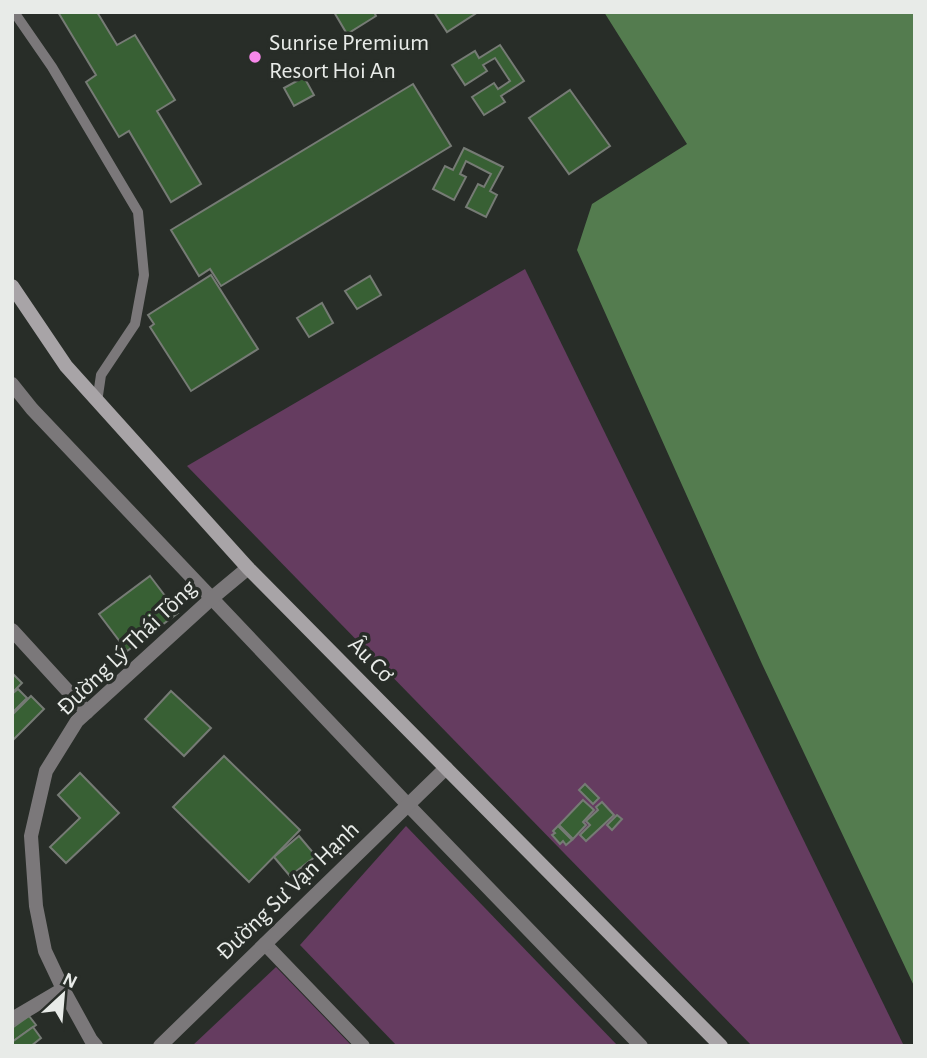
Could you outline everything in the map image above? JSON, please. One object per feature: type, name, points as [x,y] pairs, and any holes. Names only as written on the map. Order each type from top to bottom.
[{"type":"main road","name":"Âu Cơ","points":[[12,286],[66,366],[248,568],[721,1046]]},
{"type":"street","points":[[12,384],[32,409],[408,805],[641,1046]]},
{"type":"street","name":"Đường Lý Thái Tông","points":[[96,1046],[62,989],[45,951],[36,906],[31,836],[46,771],[77,721],[248,568]]},
{"type":"street","points":[[12,630],[87,712]]},
{"type":"street","name":"Đường Sư Vạn Hạnh","points":[[160,1046],[446,768]]},
{"type":"street","points":[[265,944],[363,1046]]},
{"type":"street","points":[[12,1019],[62,989]]},
{"type":"lane","points":[[14,12],[52,67],[138,212],[144,275],[135,324],[101,375],[97,402]]},
{"type":"shaded area","points":[[604,12],[915,12],[915,988],[762,664],[577,250],[592,204],[687,144]]},
{"type":"shaded area","points":[[525,269],[904,1046],[752,1046],[187,466]]},
{"type":"shaded area","points":[[406,826],[618,1046],[397,1046],[300,945]]},
{"type":"shaded area","points":[[276,967],[352,1046],[192,1046]]},
{"type":"building","points":[[58,12],[97,12],[117,45],[135,35],[175,100],[157,111],[201,184],[171,202],[129,131],[119,137],[86,82],[96,75]]},
{"type":"building","points":[[334,12],[374,12],[376,16],[347,34]]},
{"type":"building","points":[[434,12],[478,12],[447,32]]},
{"type":"building","points":[[500,45],[524,81],[501,96],[505,102],[484,115],[472,97],[494,83],[498,89],[510,81],[495,58],[483,65],[487,71],[465,85],[452,65],[475,51],[479,58]]},
{"type":"building","points":[[304,77],[314,95],[294,106],[284,88]]},
{"type":"building","points":[[413,84],[451,146],[221,286],[210,269],[199,276],[171,230]]},
{"type":"building","points":[[570,90],[610,146],[569,174],[529,118]]},
{"type":"building","points":[[464,148],[503,167],[490,191],[497,195],[486,217],[466,207],[478,184],[484,187],[491,174],[466,161],[460,174],[466,177],[454,200],[433,189],[445,166],[453,170]]},
{"type":"building","points":[[211,275],[258,349],[191,391],[150,327],[154,324],[148,315]]},
{"type":"building","points":[[370,276],[381,295],[357,309],[345,291]]},
{"type":"building","points":[[322,303],[333,323],[309,337],[297,318]]},
{"type":"building","points":[[150,576],[178,613],[127,651],[99,614]]},
{"type":"building","points":[[12,673],[22,683],[12,693]]},
{"type":"building","points":[[18,689],[27,698],[12,713],[12,694]]},
{"type":"building","points":[[171,691],[211,728],[184,756],[145,719]]},
{"type":"building","points":[[31,696],[44,709],[12,741],[12,715]]},
{"type":"building","points":[[224,756],[300,830],[249,882],[173,807]]},
{"type":"building","points":[[80,773],[119,813],[66,863],[50,847],[80,818],[58,795]]},
{"type":"building","points":[[585,784],[599,798],[593,804],[579,790]]},
{"type":"building","points":[[583,800],[594,810],[583,822],[586,825],[573,839],[559,825]]},
{"type":"building","points":[[602,802],[614,815],[586,841],[580,835],[590,825],[586,821]]},
{"type":"building","points":[[617,815],[622,819],[612,830],[607,825]]},
{"type":"building","points":[[558,826],[572,840],[566,845],[563,841],[560,844],[552,835]]},
{"type":"building","points":[[299,836],[316,856],[290,876],[274,857]]},
{"type":"building","points":[[29,1016],[36,1025],[12,1042],[12,1028]]},
{"type":"building","points":[[33,1027],[41,1038],[31,1046],[12,1046],[12,1042]]},
{"type":"place","name":"Sunrise Premium Resort Hoi An","points":[[255,57]]}]
